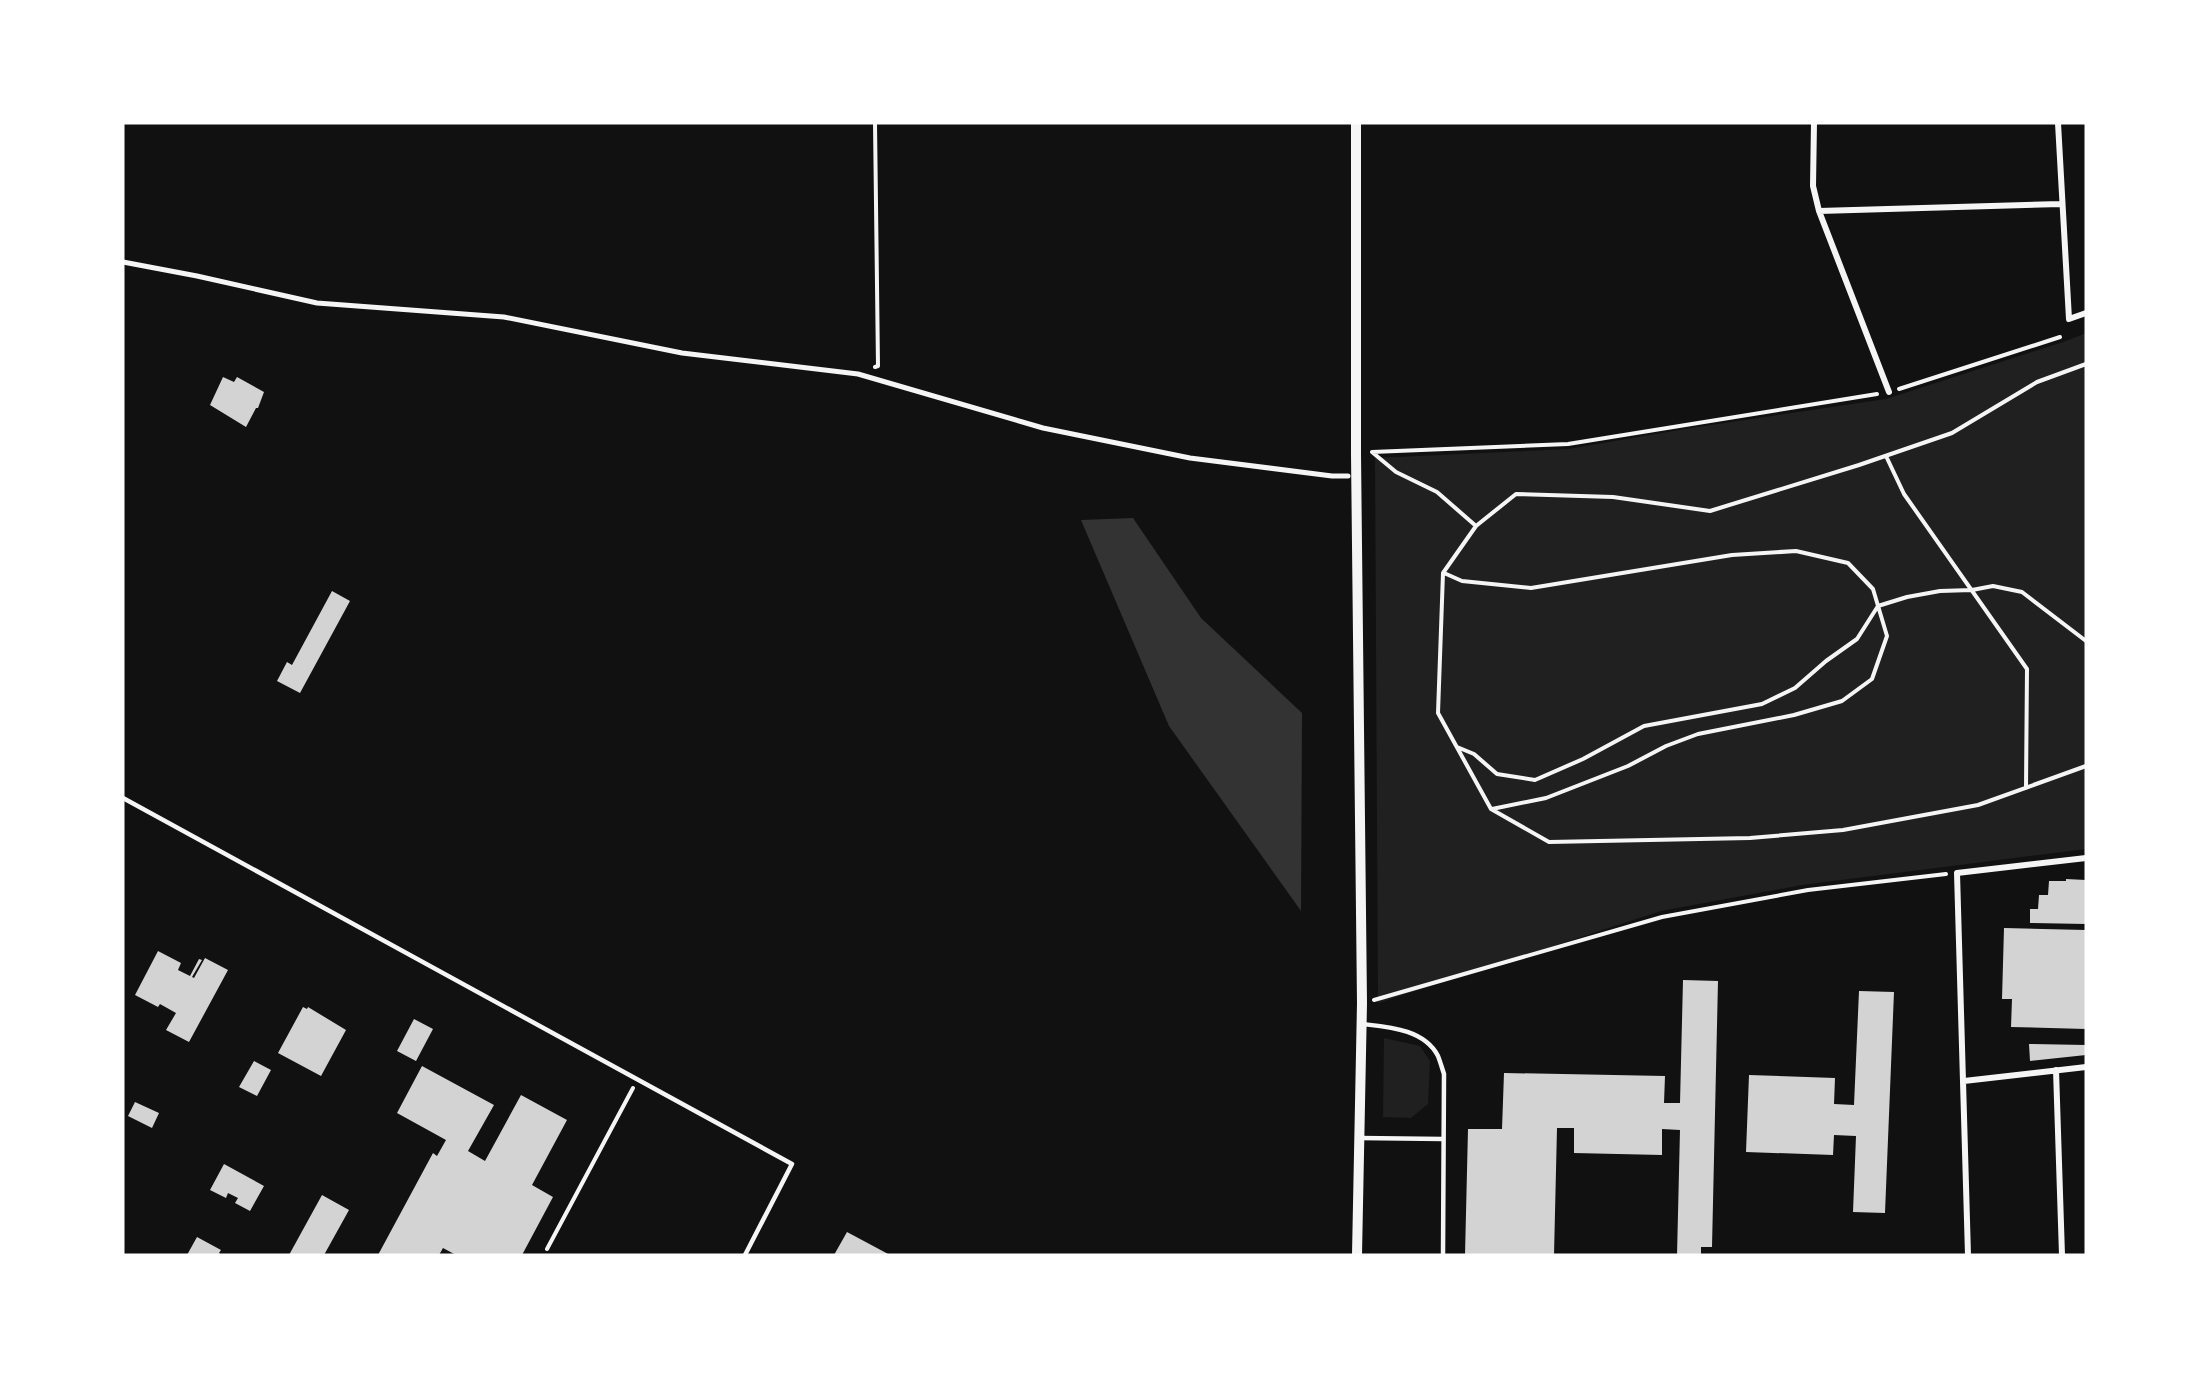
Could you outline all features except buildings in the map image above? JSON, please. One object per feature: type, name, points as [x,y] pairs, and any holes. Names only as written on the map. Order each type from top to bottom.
[{"type":"street","points":[[1356,123],[1356,454],[1362,1024],[1357,1255]]},
{"type":"street","points":[[1814,123],[1813,186],[1819,211],[1889,392]]},
{"type":"street","points":[[2058,123],[2069,320],[2086,313]]},
{"type":"street","points":[[1819,211],[2061,204]]},
{"type":"street","points":[[123,262],[317,303],[504,317],[682,353],[858,374],[1043,428],[1190,458],[1332,476],[1348,476]]},
{"type":"street","points":[[1968,1255],[1957,873],[2086,858]]},
{"type":"street","points":[[1964,1082],[2086,1067]]},
{"type":"street","points":[[2056,1070],[2062,1255]]},
{"type":"lane","points":[[123,798],[792,1164],[745,1255]]},
{"type":"lane","points":[[1362,1024],[1406,1031],[1423,1038],[1437,1055],[1444,1074],[1443,1255]]},
{"type":"lane","points":[[1359,1138],[1443,1139]]},
{"type":"path","points":[[858,374],[878,366],[874,123]]},
{"type":"path","points":[[1476,526],[1437,492],[1396,472],[1372,452],[1568,444],[1889,392],[2060,337]]},
{"type":"path","points":[[2086,364],[2037,382],[1952,433],[1710,511],[1612,497],[1516,494],[1476,526],[1443,573],[1438,713],[1491,809],[1549,842],[1750,838],[1843,830],[1978,805],[2086,766]]},
{"type":"path","points":[[1886,456],[1904,494],[2027,669],[2026,788]]},
{"type":"path","points":[[1443,573],[1462,581],[1531,588],[1732,555],[1796,551],[1848,564],[1873,589],[1887,636],[1872,679],[1842,701],[1794,715],[1698,734],[1666,746],[1628,766],[1546,798],[1491,809]]},
{"type":"path","points":[[1457,747],[1474,754],[1497,774],[1535,780],[1583,759],[1644,726],[1762,704],[1795,688],[1826,661],[1857,639],[1878,606],[1907,597],[1940,591],[1972,590],[1993,586],[2022,592],[2086,641]]},
{"type":"path","points":[[1374,1000],[1662,916],[1808,890],[1957,873]]},
{"type":"path","points":[[547,1249],[638,1079]]},
{"type":"shaded area","points":[[2086,333],[2086,849],[1802,885],[1661,911],[1378,1003],[1375,458],[1568,449],[1886,399]]},
{"type":"shaded area","points":[[1133,518],[1201,618],[1302,713],[1301,911],[1169,726],[1081,520]]},
{"type":"shaded area","points":[[1384,1038],[1420,1046],[1430,1061],[1428,1104],[1411,1118],[1383,1117]]}]
